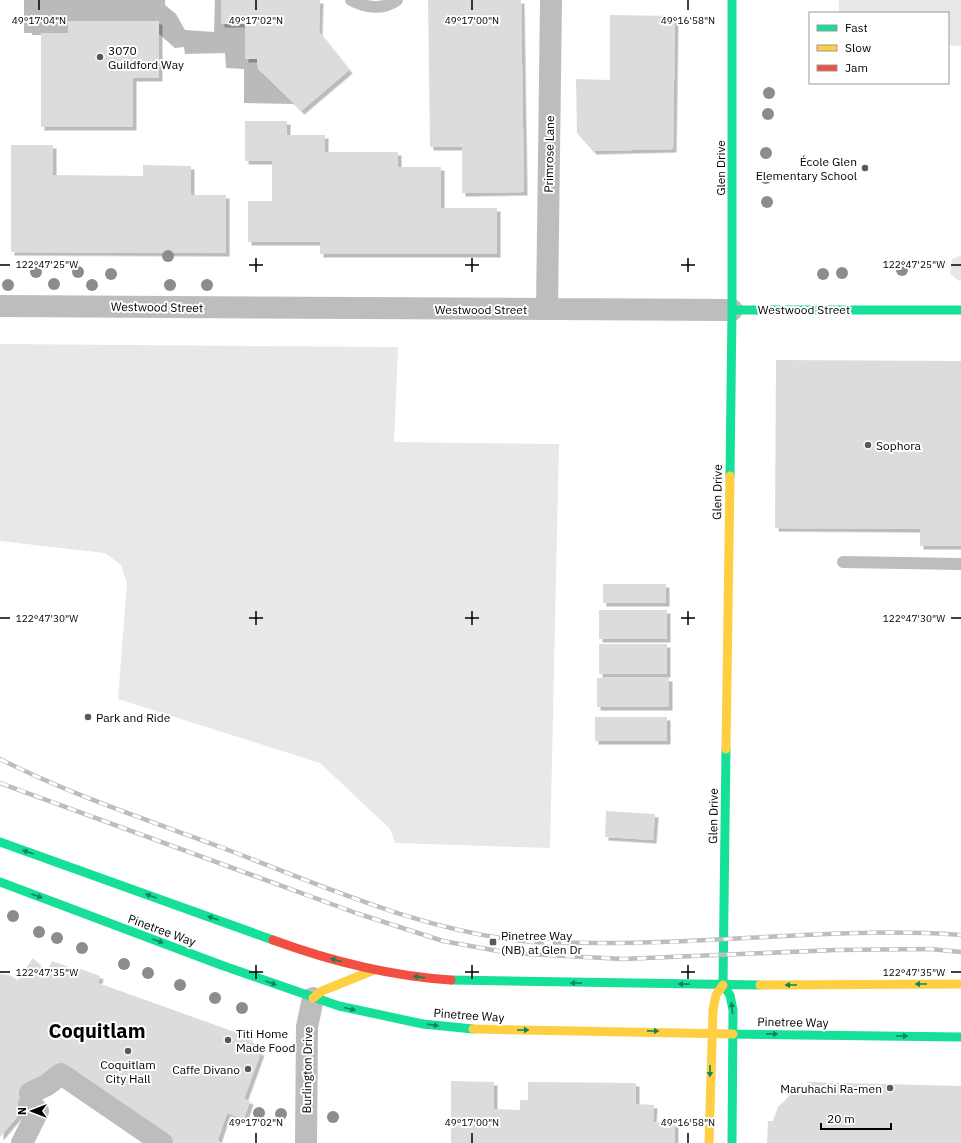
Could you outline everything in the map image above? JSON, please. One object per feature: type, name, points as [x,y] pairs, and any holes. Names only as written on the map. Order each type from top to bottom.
[{"type":"main road","name":"Glen Drive","points":[[709,1143],[711,1032],[715,999],[723,985],[732,310],[732,0]]},
{"type":"main road","name":"Westwood Street","points":[[732,310],[961,310]]},
{"type":"main road","points":[[0,842],[300,950],[374,970],[418,978],[464,982],[723,985],[961,984]]},
{"type":"main road","name":"Pinetree Way","points":[[0,882],[313,998],[368,1014],[449,1028],[961,1037]]},
{"type":"main road","points":[[313,998],[322,991],[374,970]]},
{"type":"main road","name":"Glen Drive","points":[[723,985],[732,1002],[732,1143]]},
{"type":"street","name":"Primrose Lane","points":[[547,309],[551,0]]},
{"type":"street","name":"Westwood Street","points":[[0,306],[732,310]]},
{"type":"street","name":"Burlington Drive","points":[[306,1143],[307,1027],[313,998]]},
{"type":"street","points":[[22,1143],[38,1110],[29,1104],[32,1099],[30,1093],[47,1085],[60,1074],[162,1143]]},
{"type":"lane","points":[[351,0],[362,6],[375,7],[389,5],[397,0]]},
{"type":"lane","points":[[843,562],[961,564]]},
{"type":"shaded area","points":[[24,0],[165,0],[165,5],[176,14],[185,30],[214,32],[215,0],[221,0],[221,24],[245,24],[245,59],[257,59],[258,69],[295,104],[244,103],[244,69],[226,68],[225,53],[185,54],[184,47],[175,48],[159,34],[159,21],[68,21],[68,33],[41,33],[41,35],[32,35],[32,33],[24,33]]},
{"type":"shaded area","points":[[839,0],[961,0],[961,46],[949,45],[949,12],[839,12]]},
{"type":"shaded area","points":[[961,255],[961,280],[959,281],[950,274],[952,259]]},
{"type":"shaded area","points":[[0,344],[398,347],[394,442],[559,444],[550,848],[395,843],[390,829],[320,763],[118,699],[127,583],[121,565],[105,553],[0,541]]},
{"type":"building","points":[[221,0],[320,0],[319,32],[349,70],[301,111],[258,69],[257,59],[245,59],[245,24],[221,24]]},
{"type":"building","points":[[428,0],[521,0],[524,192],[462,193],[462,147],[430,147]]},
{"type":"building","points":[[610,15],[675,16],[673,149],[593,151],[577,133],[576,79],[610,80]]},
{"type":"building","name":"3070 Guildford Way","points":[[68,21],[159,21],[159,78],[133,78],[133,127],[41,127],[41,33],[68,33]]},
{"type":"building","points":[[245,121],[287,121],[287,135],[325,135],[325,152],[398,152],[398,167],[441,167],[441,208],[497,208],[497,254],[320,254],[320,242],[248,242],[248,201],[272,201],[272,161],[245,161]]},
{"type":"building","points":[[11,145],[53,145],[53,175],[143,176],[143,165],[191,166],[191,195],[226,195],[226,253],[11,252]]},
{"type":"building","name":"Sophora","points":[[776,360],[961,361],[961,546],[920,546],[920,529],[775,528]]},
{"type":"building","points":[[603,584],[666,584],[666,603],[603,603]]},
{"type":"building","points":[[599,610],[667,610],[667,639],[599,639]]},
{"type":"building","points":[[599,644],[667,644],[667,674],[599,674]]},
{"type":"building","points":[[597,678],[669,678],[669,707],[597,707]]},
{"type":"building","points":[[595,717],[667,717],[667,741],[595,741]]},
{"type":"building","points":[[606,811],[655,814],[653,840],[605,837]]},
{"type":"building","name":"Coquitlam City Hall","points":[[33,958],[47,972],[52,961],[77,970],[78,968],[100,976],[98,983],[246,1036],[247,1039],[253,1041],[250,1049],[261,1052],[244,1099],[250,1101],[244,1119],[227,1113],[218,1140],[221,1143],[162,1143],[61,1074],[32,1099],[0,1137],[0,974],[9,975],[18,980]]},
{"type":"building","points":[[451,1081],[494,1082],[494,1109],[520,1110],[520,1100],[528,1100],[528,1082],[636,1083],[636,1104],[654,1105],[653,1122],[675,1123],[675,1143],[451,1143]]},
{"type":"building","points":[[807,1082],[961,1086],[961,1143],[767,1143],[768,1121],[773,1121],[778,1107],[793,1092],[795,1093],[800,1090],[807,1089]]},
{"type":"railway","points":[[0,759],[82,796],[374,906],[413,918],[492,937],[532,942],[638,943],[823,934],[915,933],[961,935]]},
{"type":"railway","points":[[0,783],[356,913],[443,941],[509,953],[623,959],[836,950],[930,949],[961,952]]},
{"type":"traffic: fast","points":[[730,476],[732,310],[732,0]]},
{"type":"traffic: fast","points":[[732,310],[961,310]]},
{"type":"traffic: fast","points":[[726,749],[723,985],[730,995],[733,1010],[732,1143]]},
{"type":"traffic: fast","points":[[0,842],[273,940]]},
{"type":"traffic: fast","points":[[0,882],[221,965],[339,1006],[423,1024],[473,1029]]},
{"type":"traffic: fast","points":[[451,980],[760,985]]},
{"type":"traffic: fast","points":[[733,1034],[961,1037]]},
{"type":"traffic: slow","points":[[726,749],[730,476]]},
{"type":"traffic: slow","points":[[313,998],[322,991],[374,970]]},
{"type":"traffic: slow","points":[[760,985],[961,984]]},
{"type":"traffic: slow","points":[[709,1143],[713,1010],[716,995],[723,985]]},
{"type":"traffic: slow","points":[[473,1029],[733,1034]]},
{"type":"traffic: jam","points":[[273,940],[316,955],[360,966],[405,975],[451,980]]},
{"type":"place","name":"3070 Guildford Way","points":[[100,57]]},
{"type":"place","name":"École Glen Elementary School","points":[[865,168]]},
{"type":"place","name":"Sophora","points":[[868,445]]},
{"type":"place","name":"Park and Ride","points":[[88,717]]},
{"type":"place","name":"Pinetree Way (NB) at Glen Dr","points":[[493,942]]},
{"type":"place","name":"Titi Home Made Food","points":[[228,1040]]},
{"type":"place","name":"Coquitlam City Hall","points":[[128,1051]]},
{"type":"place","name":"Caffe Divano","points":[[248,1069]]},
{"type":"place","name":"Maruhachi Ra-men","points":[[890,1088]]},
{"type":"district","name":"Coquitlam","points":[[97,1030]]}]
